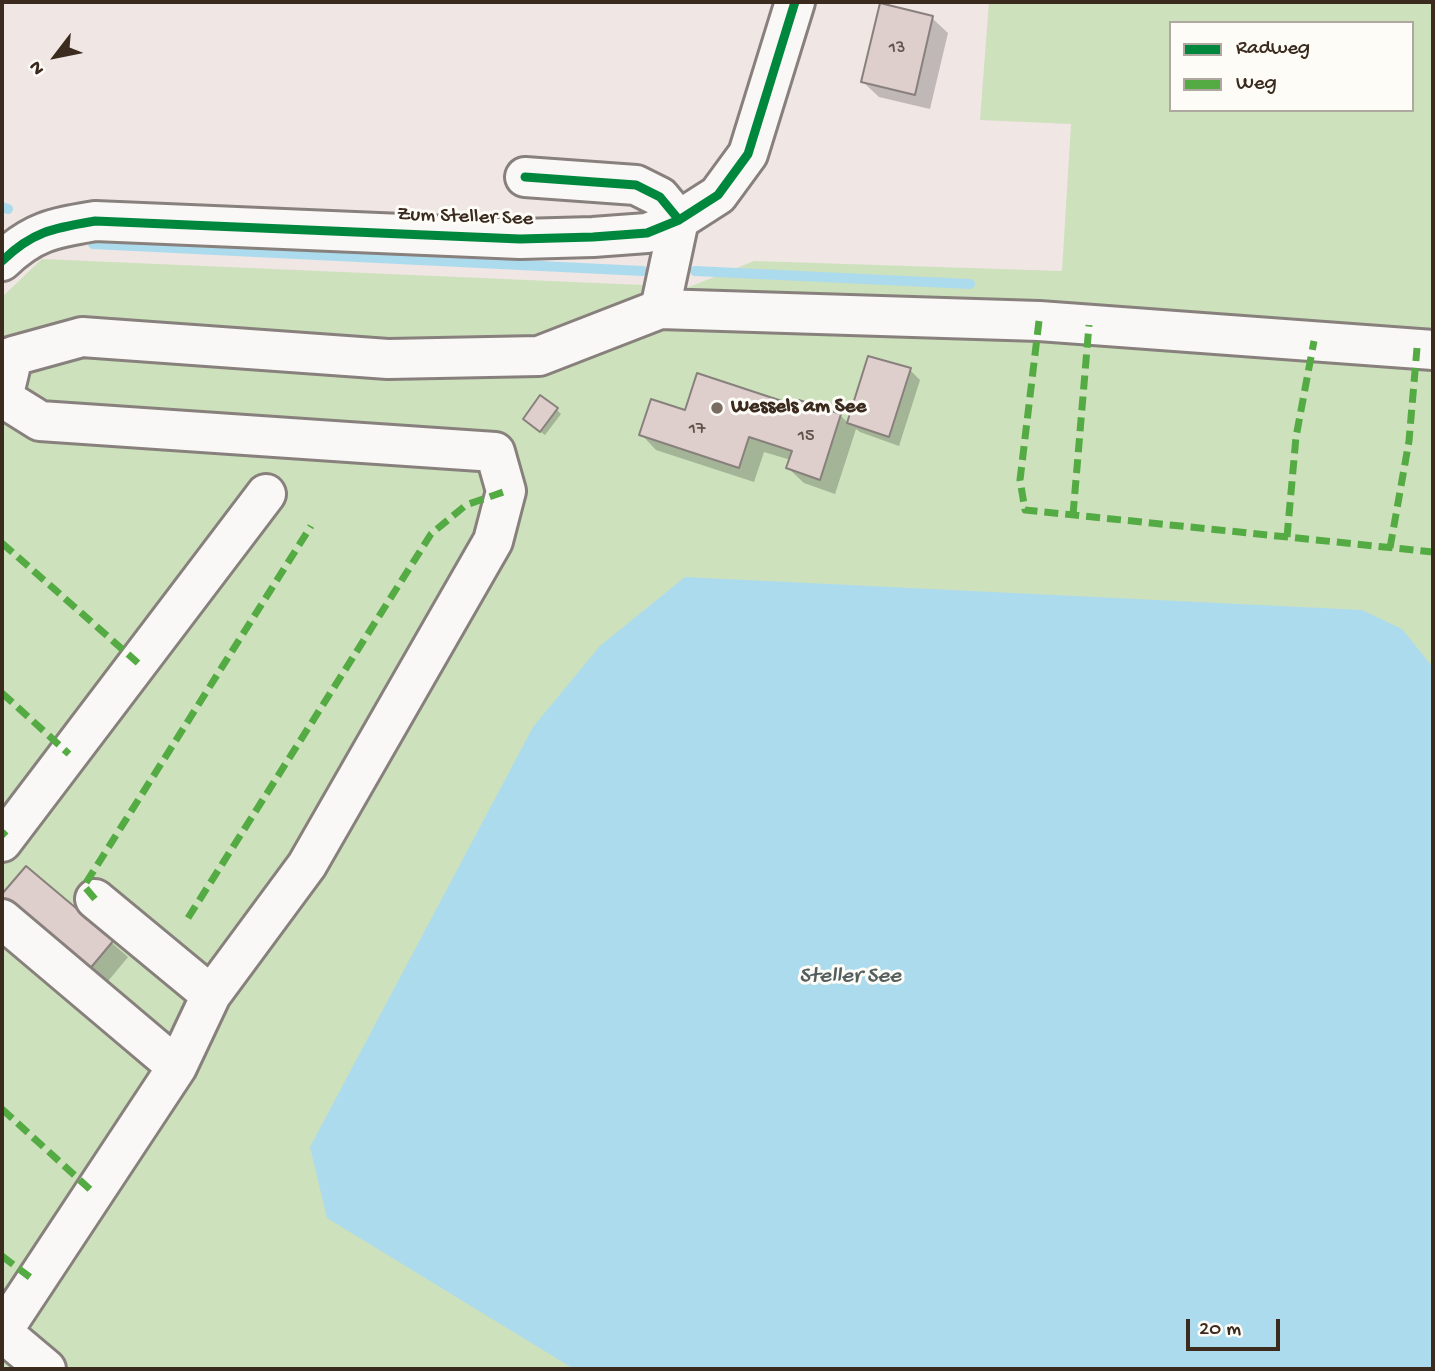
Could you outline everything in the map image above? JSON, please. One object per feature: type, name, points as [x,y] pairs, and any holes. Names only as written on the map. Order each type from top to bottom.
[{"type":"street","name":"Zum Steller See","points":[[2,261],[17,247],[51,228],[95,221],[520,239],[647,233],[679,220],[718,195],[748,154],[795,2]]},
{"type":"street","points":[[525,177],[636,185],[660,197],[679,220],[660,309]]},
{"type":"street","points":[[46,1369],[2,1332],[177,1068],[211,995],[307,865],[493,541],[506,491],[495,453],[40,421],[3,398],[13,356],[82,337],[388,359],[539,356],[660,309],[1039,321],[1433,350]]},
{"type":"street","points":[[2,842],[266,494]]},
{"type":"street","points":[[95,899],[211,995]]},
{"type":"street","points":[[2,919],[177,1068]]},
{"type":"green space","points":[[989,2],[1433,2],[1433,1369],[2,1369],[2,297],[42,259],[689,287],[754,261],[1062,271],[1071,124],[980,120]]},
{"type":"water","name":"Steller See","points":[[685,577],[1362,610],[1402,629],[1431,665],[1433,695],[1433,1369],[574,1369],[327,1218],[310,1147],[533,727],[600,646]]},
{"type":"building","points":[[880,3],[933,16],[915,95],[861,82]]},
{"type":"building","points":[[868,356],[911,368],[889,437],[847,423]]},
{"type":"building","points":[[697,373],[797,406],[799,400],[841,414],[820,480],[786,468],[792,451],[749,437],[739,468],[639,435],[651,399],[685,410]]},
{"type":"building","points":[[540,395],[558,408],[540,432],[523,419]]},
{"type":"building","points":[[26,866],[114,940],[88,971],[2,898],[2,894]]},
{"type":"waterway","points":[[2,207],[8,209]]},
{"type":"waterway","points":[[93,244],[643,271]]},
{"type":"waterway","points":[[695,271],[970,284]]},
{"type":"marked path","points":[[1039,321],[1020,480],[1025,510],[1433,552],[1433,555]]},
{"type":"marked path","points":[[1073,515],[1089,325]]},
{"type":"marked path","points":[[1287,537],[1296,437],[1314,341]]},
{"type":"marked path","points":[[1390,548],[1409,441],[1417,348]]},
{"type":"marked path","points":[[188,918],[431,534],[466,505],[506,491]]},
{"type":"marked path","points":[[95,899],[84,886],[311,526]]},
{"type":"marked path","points":[[2,543],[138,663]]},
{"type":"marked path","points":[[2,693],[69,754]]},
{"type":"marked path","points":[[2,832],[6,836]]},
{"type":"marked path","points":[[2,1109],[94,1193]]},
{"type":"marked path","points":[[2,1256],[35,1281]]},
{"type":"cycle path","points":[[2,261],[24,243],[45,232],[95,221],[520,239],[647,233],[679,220],[718,195],[748,154],[795,2]]},
{"type":"cycle path","points":[[525,177],[636,185],[660,197],[679,220]]},
{"type":"place","name":"Wessels am See","points":[[717,408]]}]
